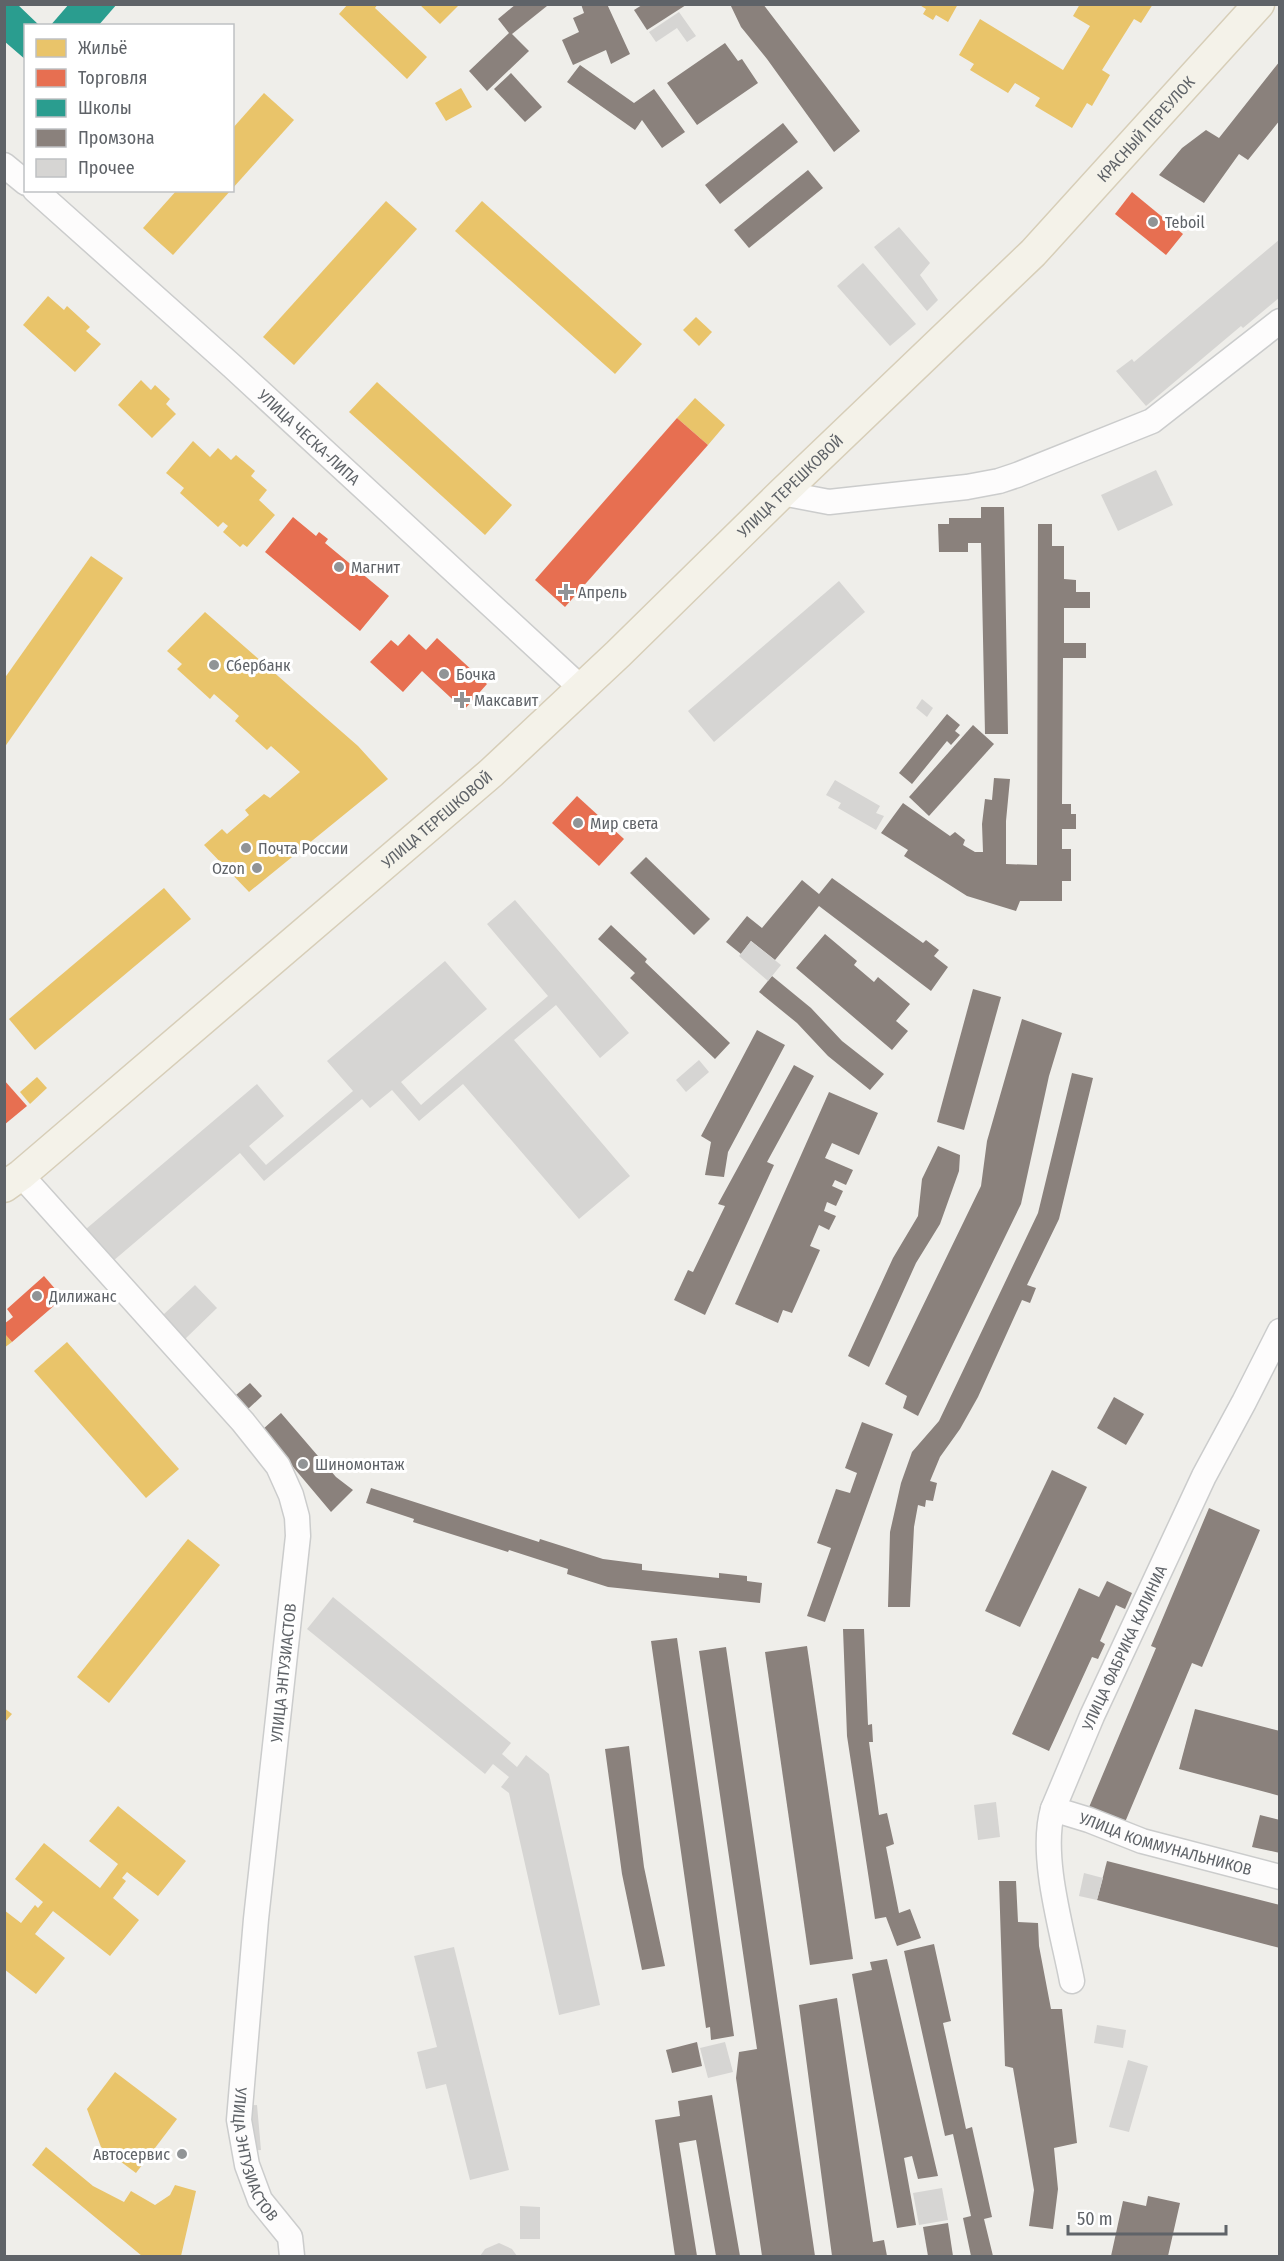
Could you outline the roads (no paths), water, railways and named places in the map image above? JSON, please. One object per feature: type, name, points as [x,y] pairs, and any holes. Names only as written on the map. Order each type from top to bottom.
[{"type":"main road","name":"КРАСНЫЙ ПЕРЕУЛОК","points":[[850,428],[1033,253],[1259,4]]},
{"type":"main road","name":"УЛИЦА ТЕРЕШКОВОЙ","points":[[13,1181],[491,773],[850,428]]},
{"type":"street","points":[[4,165],[24,181]]},
{"type":"street","name":"УЛИЦА ЧЕСКА-ЛИПА","points":[[36,192],[241,374],[581,688]]},
{"type":"street","points":[[783,492],[829,502],[967,487],[1017,475],[1152,421],[1280,321]]},
{"type":"street","name":"УЛИЦА ЭНТУЗИАСТОВ","points":[[13,1181],[243,1422],[278,1466],[291,1495],[297,1517],[298,1536],[256,1919],[239,2120],[247,2165],[260,2200],[290,2237],[292,2256]]},
{"type":"street","name":"УЛИЦА ФАБРИКА КАЛИНИА","points":[[1072,1981],[1049,1866],[1050,1819],[1053,1809],[1092,1716],[1204,1476],[1280,1331]]},
{"type":"street","name":"УЛИЦА КОММУНАЛЬНИКОВ","points":[[1053,1809],[1089,1820],[1142,1841],[1280,1877]]},
{"type":"place","name":"Teboil","points":[[1153,222]]},
{"type":"place","name":"Магнит","points":[[339,567]]},
{"type":"place","name":"Апрель","points":[[566,592]]},
{"type":"place","name":"Сбербанк","points":[[214,665]]},
{"type":"place","name":"Бочка","points":[[444,674]]},
{"type":"place","name":"Максавит","points":[[462,700]]},
{"type":"place","name":"Мир света","points":[[578,823]]},
{"type":"place","name":"Почта России","points":[[246,848]]},
{"type":"place","name":"Ozon","points":[[257,868]]},
{"type":"place","name":"Дилижанс","points":[[37,1296]]},
{"type":"place","name":"Шиномонтаж","points":[[303,1464]]},
{"type":"place","name":"Автосервис","points":[[182,2154]]}]
